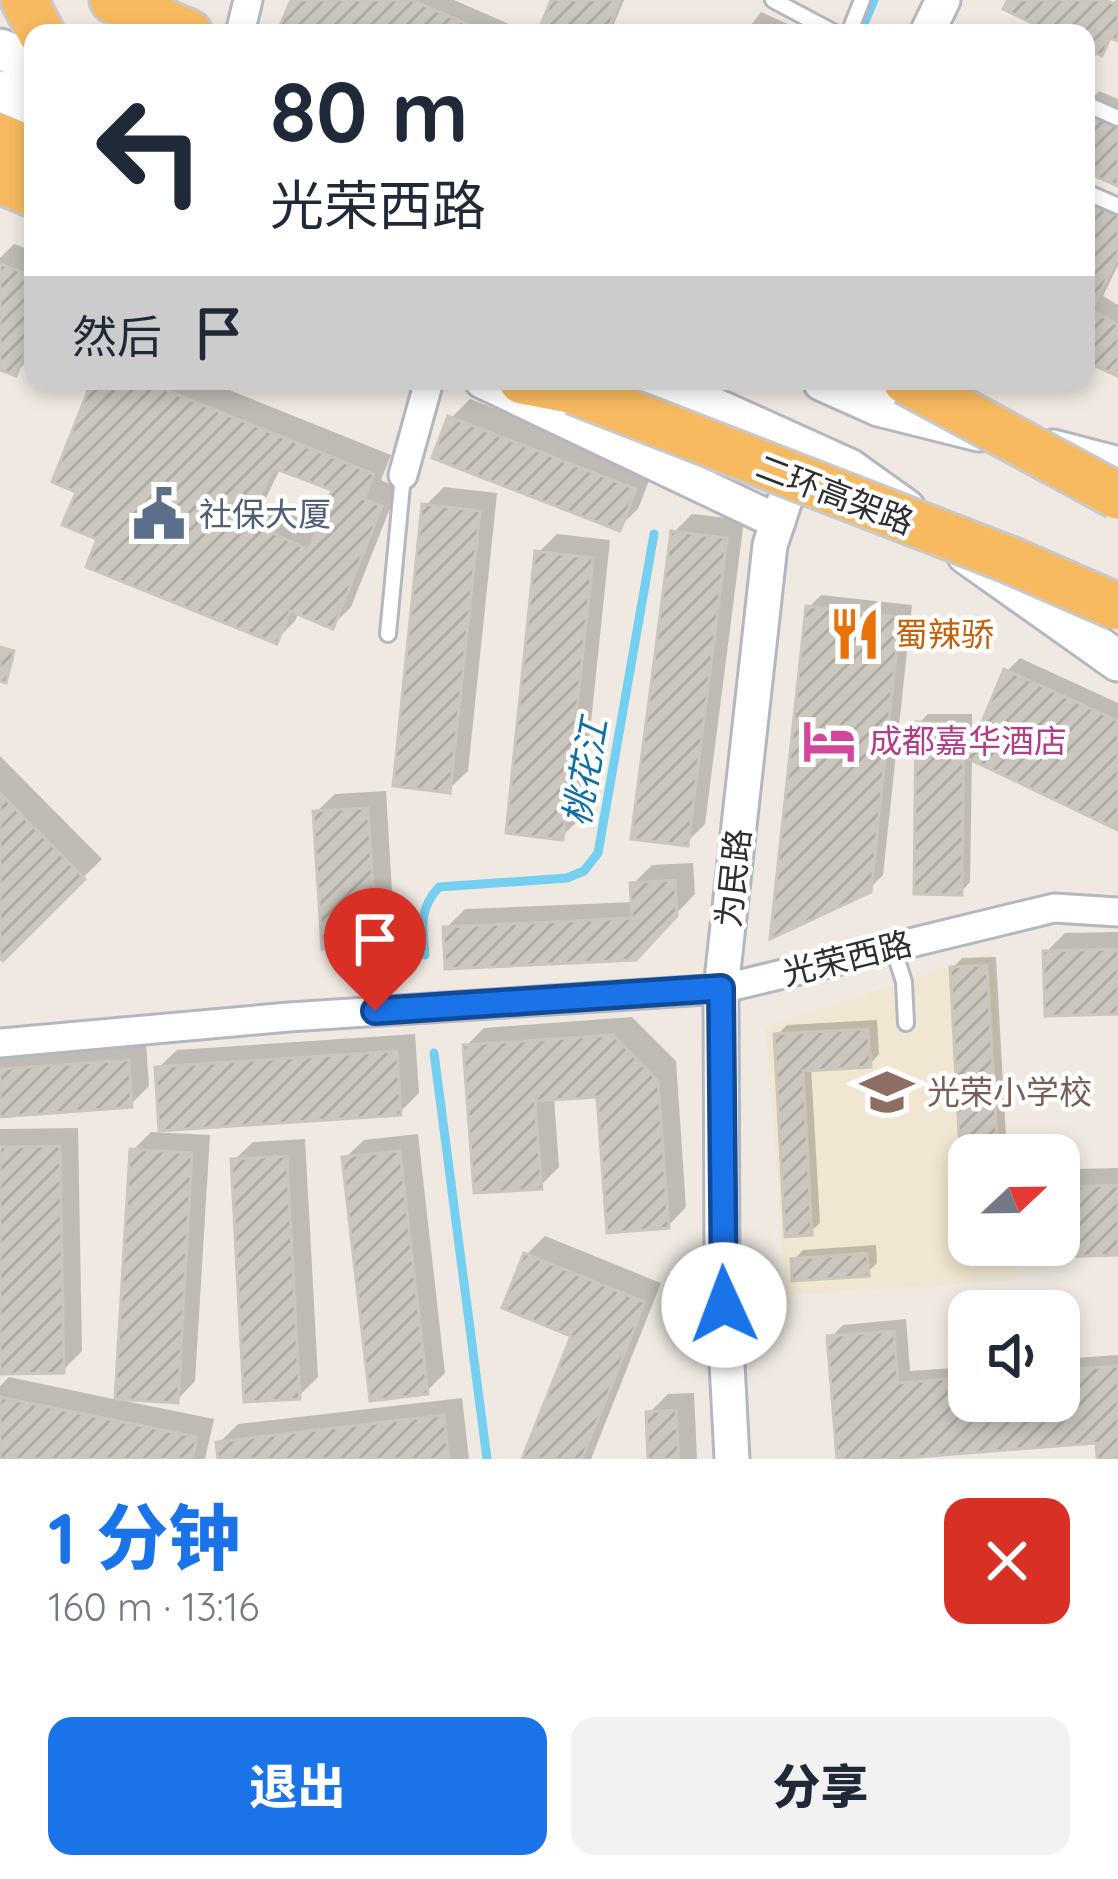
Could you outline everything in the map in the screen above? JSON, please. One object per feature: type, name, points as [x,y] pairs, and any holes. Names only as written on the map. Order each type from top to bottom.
[{"type":"highway","points":[[113,0],[168,24]]},
{"type":"highway","name":"二环高架路","points":[[572,390],[1010,560],[1118,607]]},
{"type":"highway","points":[[923,390],[1118,496]]},
{"type":"main road","points":[[674,390],[849,469],[1118,661]]},
{"type":"main road","points":[[844,390],[879,406],[1118,466]]},
{"type":"street","points":[[403,475],[427,390]]},
{"type":"street","points":[[501,390],[778,522]]},
{"type":"street","name":"为民路","points":[[732,1459],[722,1267],[721,988],[770,545],[802,448]]},
{"type":"street","name":"光荣西路","points":[[0,1042],[721,988],[1054,908],[1118,912]]},
{"type":"lane","points":[[773,0],[818,24]]},
{"type":"lane","points":[[388,634],[403,475]]},
{"type":"lane","points":[[893,947],[904,982],[905,1023]]},
{"type":"shaded area","name":"光荣小学校","points":[[992,952],[1005,1134],[948,1134],[948,1266],[1015,1266],[1016,1280],[786,1295],[766,1028]]},
{"type":"building","points":[[291,0],[412,0],[467,24],[281,24]]},
{"type":"building","points":[[551,0],[620,0],[611,24],[541,24]]},
{"type":"building","points":[[1008,0],[1106,0],[1114,4],[1118,0],[1118,41],[1110,38],[1102,56],[1095,53],[1095,24],[1034,24],[1003,9]]},
{"type":"building","points":[[1095,115],[1118,126],[1118,186],[1095,176]]},
{"type":"building","points":[[1095,206],[1118,215],[1118,256],[1095,304]]},
{"type":"building","points":[[0,264],[24,273],[24,354],[16,376],[0,370]]},
{"type":"building","points":[[1095,312],[1118,325],[1118,376],[1095,366]]},
{"type":"building","name":"社保大厦","points":[[88,390],[166,390],[374,474],[364,499],[382,506],[333,629],[290,611],[277,644],[86,567],[97,539],[62,525],[76,492],[52,482]],"holes":[[[274,468],[332,490],[309,550],[247,521]]]},
{"type":"building","points":[[448,416],[636,489],[620,531],[432,458]]},
{"type":"building","points":[[422,504],[480,511],[450,793],[393,786]]},
{"type":"building","points":[[671,531],[727,538],[688,846],[631,839]]},
{"type":"building","points":[[535,551],[593,558],[563,840],[506,833]]},
{"type":"building","points":[[806,606],[900,617],[871,892],[770,939]]},
{"type":"building","points":[[0,647],[14,651],[6,683],[0,681]]},
{"type":"building","points":[[1004,669],[1118,721],[1118,830],[967,758]]},
{"type":"building","points":[[916,722],[964,723],[962,895],[914,894]]},
{"type":"building","points":[[0,793],[85,879],[3,961],[0,958]]},
{"type":"building","points":[[368,808],[377,946],[322,949],[313,811]]},
{"type":"building","points":[[675,880],[677,916],[636,960],[445,969],[443,927],[632,918],[630,883]]},
{"type":"building","points":[[1118,949],[1118,1014],[1045,1016],[1043,951]]},
{"type":"building","points":[[987,965],[997,1134],[959,1134],[950,967]]},
{"type":"building","points":[[868,1029],[871,1067],[803,1071],[812,1235],[785,1237],[774,1034]]},
{"type":"building","points":[[613,1035],[658,1081],[669,1228],[607,1233],[597,1097],[535,1101],[542,1189],[474,1193],[463,1045]]},
{"type":"building","points":[[397,1051],[401,1115],[159,1131],[155,1067]]},
{"type":"building","points":[[129,1060],[132,1107],[0,1117],[0,1069]]},
{"type":"building","points":[[60,1146],[64,1373],[0,1374],[0,1147]]},
{"type":"building","points":[[130,1149],[192,1153],[178,1403],[115,1399]]},
{"type":"building","points":[[400,1151],[428,1394],[370,1401],[342,1157]]},
{"type":"building","points":[[287,1156],[300,1399],[244,1402],[231,1159]]},
{"type":"building","points":[[1118,1185],[1118,1255],[1080,1256],[1080,1186]]},
{"type":"building","points":[[524,1253],[645,1302],[582,1459],[522,1459],[571,1336],[502,1308]]},
{"type":"building","points":[[867,1253],[869,1276],[792,1281],[791,1259]]},
{"type":"building","points":[[894,1331],[898,1383],[948,1379],[948,1422],[1080,1422],[1080,1369],[1118,1366],[1118,1459],[1097,1459],[1096,1443],[837,1459],[827,1336]]},
{"type":"building","points":[[0,1397],[197,1437],[192,1459],[0,1459]]},
{"type":"building","points":[[676,1410],[679,1459],[648,1459],[646,1412]]},
{"type":"building","points":[[444,1415],[449,1459],[218,1459],[216,1442]]},
{"type":"waterway","name":"桃花江","points":[[864,24],[874,0]]},
{"type":"waterway","name":"桃花江","points":[[425,955],[425,910],[439,887],[567,878],[584,871],[598,853],[654,534]]},
{"type":"waterway","name":"桃花江","points":[[434,1053],[487,1459]]},
{"type":"place","name":"社保大厦","points":[[159,514]]},
{"type":"place","name":"蜀辣骄","points":[[855,634]]},
{"type":"place","name":"成都嘉华酒店","points":[[829,741]]},
{"type":"place","name":"光荣小学校","points":[[887,1092]]},
{"type":"route","points":[[375,1011],[721,988],[724,1305]]}]
